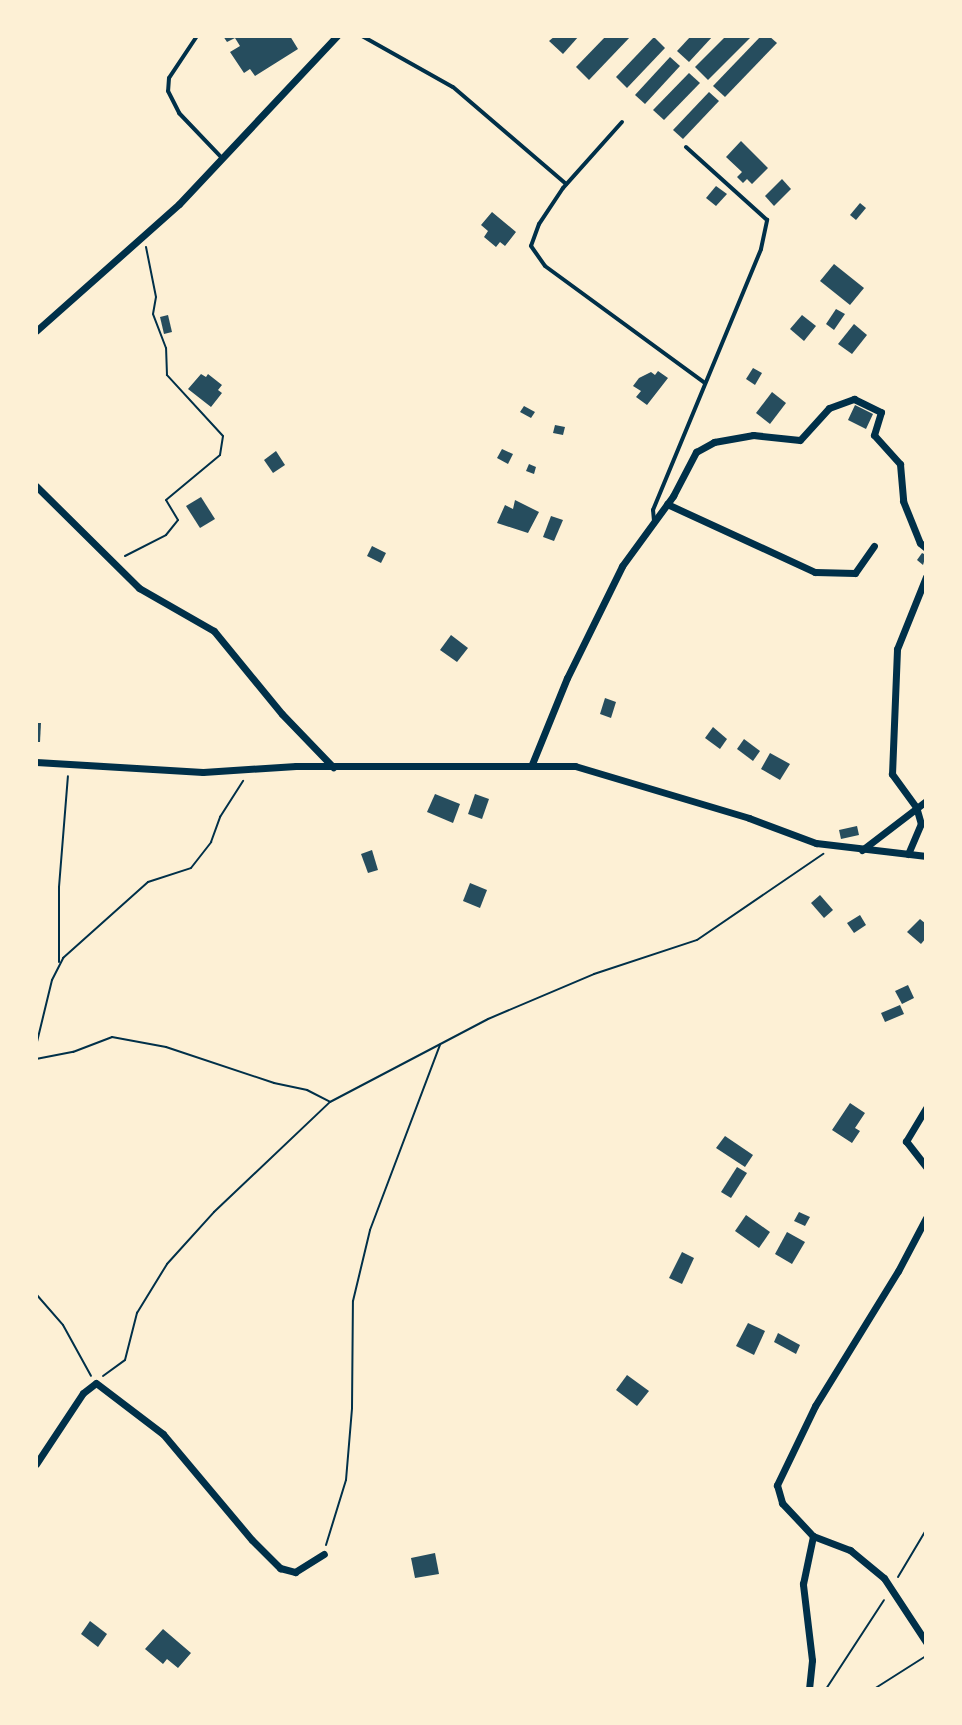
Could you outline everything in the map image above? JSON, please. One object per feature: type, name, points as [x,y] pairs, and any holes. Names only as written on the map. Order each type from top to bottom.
[{"type":"street","points":[[36,331],[223,159],[337,36]]},
{"type":"street","points":[[532,764],[567,678],[622,566],[667,504],[696,452],[705,447],[739,435],[800,440],[829,408],[854,399],[881,412],[874,435],[900,464],[903,501],[920,543],[926,548]]},
{"type":"street","points":[[36,486],[139,588],[214,631],[282,714],[333,767]]},
{"type":"street","points":[[667,504],[815,572],[855,573],[874,546]]},
{"type":"street","points":[[908,854],[921,824],[916,807],[892,774],[897,649],[926,577]]},
{"type":"street","points":[[36,762],[203,772],[333,767],[575,766],[835,846],[926,856]]},
{"type":"street","points":[[862,850],[926,801]]},
{"type":"street","points":[[926,1108],[906,1141],[926,1167]]},
{"type":"street","points":[[926,1218],[898,1271],[815,1406],[777,1485],[782,1503],[813,1536],[850,1550],[884,1578],[926,1642]]},
{"type":"street","points":[[36,1464],[83,1393],[96,1383],[163,1434],[228,1506],[252,1540],[280,1568],[295,1572],[324,1554]]},
{"type":"street","points":[[809,1689],[812,1660],[803,1584],[813,1536]]},
{"type":"lane","points":[[197,36],[169,78],[168,91],[179,113],[223,159]]},
{"type":"lane","points":[[362,36],[453,87],[566,184]]},
{"type":"lane","points":[[622,122],[566,184],[539,224],[531,246],[545,266],[705,383]]},
{"type":"lane","points":[[654,521],[653,510],[761,249],[767,220],[686,147]]},
{"type":"path","points":[[112,563],[166,535],[178,520],[166,500],[220,455],[223,436],[167,375],[166,348],[153,314],[156,297],[143,234]]},
{"type":"path","points":[[36,1046],[59,964],[59,887],[69,763]]},
{"type":"path","points":[[59,964],[148,882],[191,868],[211,842],[229,800],[251,769]]},
{"type":"path","points":[[36,1294],[63,1325],[96,1383],[125,1360],[137,1313],[167,1264],[214,1212],[330,1102],[488,1019],[594,974],[697,940],[835,846]]},
{"type":"path","points":[[36,1059],[73,1052],[112,1037],[166,1047],[274,1083],[307,1090],[330,1102]]},
{"type":"path","points":[[324,1554],[346,1480],[352,1408],[353,1301],[370,1230],[440,1044]]},
{"type":"path","points":[[826,1689],[926,1530]]},
{"type":"path","points":[[874,1689],[926,1656]]},
{"type":"building","points":[[223,36],[290,36],[298,49],[255,76],[250,69],[244,73],[230,52],[240,46],[235,38],[227,42]]},
{"type":"building","points":[[555,36],[579,36],[563,54],[549,41]]},
{"type":"building","points":[[606,36],[631,36],[589,80],[576,67]]},
{"type":"building","points":[[691,36],[713,36],[689,62],[677,51]]},
{"type":"building","points":[[726,36],[752,36],[708,80],[695,67]]},
{"type":"building","points":[[761,36],[769,36],[777,43],[725,97],[713,86]]},
{"type":"building","points":[[654,37],[665,48],[627,88],[616,77]]},
{"type":"building","points":[[670,57],[680,66],[645,104],[635,95]]},
{"type":"building","points":[[689,73],[700,83],[664,120],[653,110]]},
{"type":"building","points":[[709,92],[719,101],[683,139],[673,130]]},
{"type":"building","points":[[741,141],[768,168],[752,184],[747,179],[743,183],[737,177],[742,172],[726,157]]},
{"type":"building","points":[[782,179],[791,189],[774,206],[765,196]]},
{"type":"building","points":[[716,186],[727,194],[716,206],[706,198]]},
{"type":"building","points":[[860,203],[866,208],[856,220],[850,215]]},
{"type":"building","points":[[492,212],[516,232],[505,246],[500,242],[496,247],[484,237],[488,231],[481,225]]},
{"type":"building","points":[[834,264],[864,288],[850,305],[820,281]]},
{"type":"building","points":[[836,309],[845,314],[834,330],[826,324]]},
{"type":"building","points":[[168,315],[172,332],[164,334],[160,317]]},
{"type":"building","points":[[802,315],[816,326],[804,341],[790,329]]},
{"type":"building","points":[[854,324],[867,335],[852,354],[838,344]]},
{"type":"building","points":[[753,368],[762,373],[755,385],[746,379]]},
{"type":"building","points":[[658,371],[668,378],[647,405],[636,397],[641,391],[633,386],[639,378],[651,372],[655,375]]},
{"type":"building","points":[[201,374],[206,377],[208,374],[222,385],[218,390],[222,393],[211,407],[188,389]]},
{"type":"building","points":[[772,392],[786,403],[770,424],[756,413]]},
{"type":"building","points":[[855,405],[873,414],[866,429],[848,420]]},
{"type":"building","points":[[524,406],[535,412],[531,418],[520,412]]},
{"type":"building","points":[[555,425],[565,427],[563,435],[553,433]]},
{"type":"building","points":[[502,449],[513,454],[508,464],[497,458]]},
{"type":"building","points":[[276,451],[285,465],[273,473],[264,460]]},
{"type":"building","points":[[529,464],[536,467],[534,474],[526,471]]},
{"type":"building","points":[[201,497],[215,519],[200,528],[186,506]]},
{"type":"building","points":[[515,500],[539,512],[528,533],[497,523],[505,505],[513,509]]},
{"type":"building","points":[[551,516],[563,520],[554,541],[543,537]]},
{"type":"building","points":[[372,546],[386,553],[381,563],[367,556]]},
{"type":"building","points":[[922,553],[926,555],[923,565],[917,560]]},
{"type":"building","points":[[451,635],[468,648],[457,662],[440,650]]},
{"type":"building","points":[[605,698],[616,702],[611,718],[600,714]]},
{"type":"building","points":[[36,723],[41,723],[40,742],[36,742]]},
{"type":"building","points":[[713,727],[727,739],[720,749],[705,738]]},
{"type":"building","points":[[744,739],[760,751],[753,761],[737,749]]},
{"type":"building","points":[[770,753],[790,764],[780,780],[761,769]]},
{"type":"building","points":[[435,794],[460,804],[453,823],[427,812]]},
{"type":"building","points":[[475,794],[489,799],[482,819],[468,814]]},
{"type":"building","points":[[857,826],[859,835],[841,839],[839,830]]},
{"type":"building","points":[[372,850],[378,870],[368,873],[361,854]]},
{"type":"building","points":[[470,883],[487,890],[480,908],[463,901]]},
{"type":"building","points":[[820,895],[833,910],[824,918],[811,903]]},
{"type":"building","points":[[860,915],[866,925],[854,933],[847,923]]},
{"type":"building","points":[[920,919],[926,924],[926,938],[921,944],[907,932]]},
{"type":"building","points":[[908,985],[914,998],[902,1004],[895,991]]},
{"type":"building","points":[[900,1005],[904,1014],[885,1022],[881,1013]]},
{"type":"building","points":[[850,1103],[865,1113],[855,1128],[860,1131],[852,1143],[832,1130]]},
{"type":"building","points":[[725,1136],[753,1155],[745,1167],[716,1148]]},
{"type":"building","points":[[737,1167],[747,1173],[731,1198],[721,1192]]},
{"type":"building","points":[[799,1212],[810,1217],[805,1226],[794,1221]]},
{"type":"building","points":[[746,1215],[770,1232],[759,1248],[735,1231]]},
{"type":"building","points":[[787,1232],[805,1242],[792,1264],[775,1254]]},
{"type":"building","points":[[682,1252],[694,1258],[682,1284],[669,1278]]},
{"type":"building","points":[[748,1323],[765,1331],[754,1355],[736,1346]]},
{"type":"building","points":[[778,1333],[800,1345],[796,1354],[774,1342]]},
{"type":"building","points":[[627,1375],[649,1391],[637,1406],[616,1390]]},
{"type":"building","points":[[435,1553],[439,1574],[415,1578],[411,1558]]},
{"type":"building","points":[[90,1621],[107,1634],[98,1647],[81,1634]]},
{"type":"building","points":[[163,1629],[191,1653],[178,1668],[167,1659],[163,1664],[145,1649]]}]
